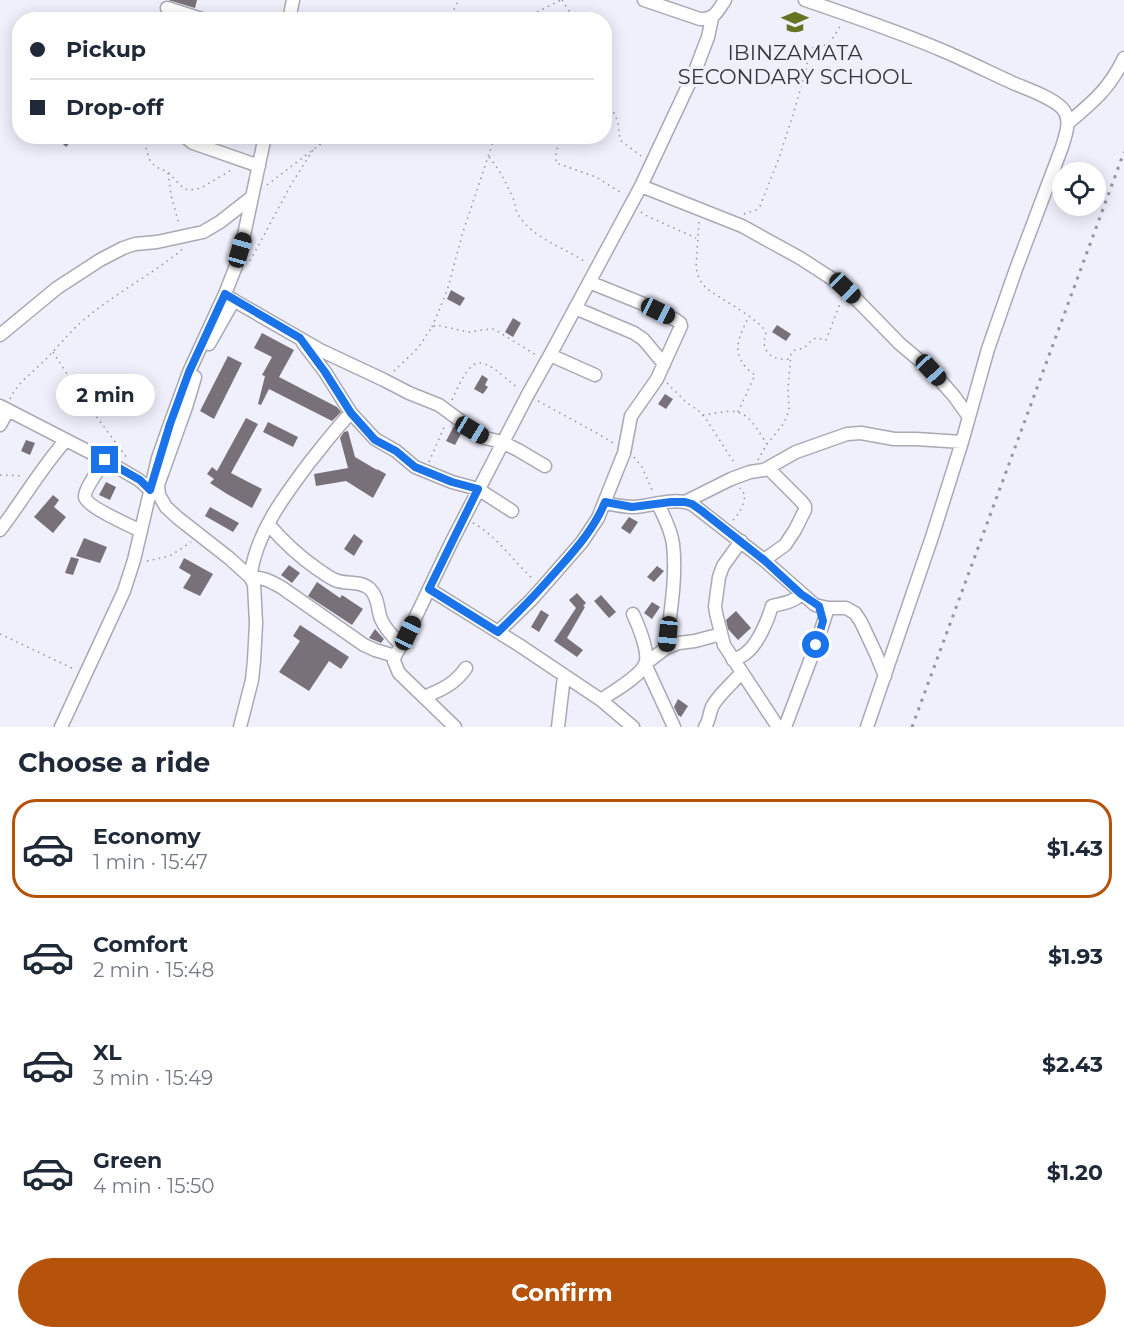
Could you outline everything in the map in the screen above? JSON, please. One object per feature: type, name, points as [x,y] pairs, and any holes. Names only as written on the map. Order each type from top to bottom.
[{"type":"street","points":[[644,0],[700,19],[712,18]]},
{"type":"street","points":[[455,727],[399,673],[394,661],[398,650],[502,442],[641,186],[695,71],[708,37],[712,18],[725,0]]},
{"type":"street","points":[[805,0],[848,14],[945,52],[1045,97],[1063,109],[1068,123],[1062,147],[988,349],[962,442],[915,591],[867,727]]},
{"type":"street","points":[[1068,123],[1107,87],[1124,58]]},
{"type":"street","points":[[196,144],[253,164]]},
{"type":"street","points":[[240,727],[252,680],[254,661],[256,623],[254,584],[250,577],[229,558],[166,507],[159,495],[158,486],[203,355],[230,297],[252,197],[253,164],[262,144]]},
{"type":"street","points":[[641,186],[742,226],[800,258],[845,288],[886,331],[931,370],[969,417]]},
{"type":"street","points":[[0,335],[57,288],[100,260],[135,244],[184,242],[214,226],[252,197]]},
{"type":"street","points":[[498,632],[543,588],[582,542],[598,518],[626,450],[631,416],[662,369],[679,332],[681,323],[676,320],[589,282]]},
{"type":"street","points":[[230,297],[339,360],[439,405],[485,438],[502,442],[545,466]]},
{"type":"street","points":[[61,727],[124,591],[134,560],[150,490],[189,372],[230,297]]},
{"type":"street","points":[[575,308],[643,339],[662,369]]},
{"type":"street","points":[[300,338],[351,413],[375,440],[396,451],[412,465],[452,482],[478,489],[512,511]]},
{"type":"street","points":[[548,358],[595,375]]},
{"type":"street","points":[[0,425],[4,408],[105,460],[140,480],[150,490]]},
{"type":"street","points":[[250,577],[256,551],[287,491],[351,413]]},
{"type":"street","points":[[685,502],[736,477],[768,468],[796,452],[847,434],[861,433],[894,439],[962,442]]},
{"type":"street","points":[[0,530],[66,440]]},
{"type":"street","points":[[105,460],[88,487],[86,500],[93,507],[141,531]]},
{"type":"street","points":[[764,560],[785,545],[806,509],[805,504],[768,468]]},
{"type":"street","points":[[605,502],[632,507],[656,499],[692,504],[741,541],[801,594],[823,607],[852,610],[858,616],[885,676]]},
{"type":"street","points":[[656,499],[667,522],[673,543],[674,571],[666,648]]},
{"type":"street","points":[[268,524],[301,557],[329,577],[338,581],[354,582],[370,589],[377,600],[382,621],[392,635],[398,650]]},
{"type":"street","points":[[741,541],[723,566],[719,576],[715,606],[724,645],[778,727]]},
{"type":"street","points":[[250,577],[259,577],[281,587],[363,645],[375,650],[398,650]]},
{"type":"street","points":[[429,589],[601,700],[633,727]]},
{"type":"street","points":[[733,660],[752,648],[768,619],[771,606],[786,604],[801,594]]},
{"type":"street","points":[[785,727],[816,645],[823,621],[823,607]]},
{"type":"street","points":[[633,614],[643,638],[645,664],[674,727]]},
{"type":"street","points":[[601,700],[632,678],[645,664],[666,648],[721,634]]},
{"type":"street","points":[[424,697],[448,686],[459,678],[466,668]]},
{"type":"street","points":[[705,727],[717,699],[742,672]]},
{"type":"street","points":[[558,727],[564,676]]},
{"type":"path","points":[[537,12],[561,0]]},
{"type":"path","points":[[742,226],[744,214],[760,206],[779,158],[806,70],[809,50],[828,45],[848,14]]},
{"type":"path","points":[[612,109],[619,125],[620,140],[652,164]]},
{"type":"path","points":[[145,144],[148,159],[156,167],[168,172],[182,187],[190,190],[196,190],[253,164]]},
{"type":"path","points":[[252,197],[321,144]]},
{"type":"path","points":[[384,380],[413,353],[432,327],[447,291],[463,232],[493,144]]},
{"type":"path","points":[[558,144],[556,163],[596,177],[624,195],[647,216],[698,239]]},
{"type":"path","points":[[249,262],[292,183],[313,150]]},
{"type":"path","points":[[489,156],[501,173],[514,199],[517,213],[527,225],[543,238],[596,269]]},
{"type":"path","points":[[4,408],[17,387],[84,319],[159,268],[184,242],[171,195],[168,172]]},
{"type":"path","points":[[700,209],[696,267],[700,282],[765,332],[765,345],[773,357],[778,360],[790,359]]},
{"type":"path","points":[[755,471],[767,444],[784,423],[788,413],[792,352],[804,348],[813,339],[826,340],[845,288]]},
{"type":"path","points":[[738,412],[755,375],[744,365],[738,351],[738,341],[748,317]]},
{"type":"path","points":[[432,327],[436,325],[469,332],[494,329],[548,358]]},
{"type":"path","points":[[53,352],[79,393],[128,460]]},
{"type":"path","points":[[425,471],[442,434],[461,380],[470,367],[477,362],[493,369],[527,396],[626,450],[640,463],[656,499]]},
{"type":"path","points":[[662,369],[675,392],[703,415],[745,494],[736,518],[718,525]]},
{"type":"path","points":[[703,415],[738,412],[752,422],[767,444]]},
{"type":"path","points":[[0,475],[37,477]]},
{"type":"path","points":[[463,519],[482,528],[543,588]]},
{"type":"path","points":[[134,560],[152,560],[170,556],[201,535]]},
{"type":"path","points":[[0,634],[86,674]]},
{"type":"building","points":[[168,0],[197,0],[195,8]]},
{"type":"building","points":[[451,290],[465,298],[460,306],[447,299]]},
{"type":"building","points":[[513,318],[521,323],[513,337],[505,332]]},
{"type":"building","points":[[777,325],[791,334],[786,341],[772,332]]},
{"type":"building","points":[[262,333],[294,350],[279,377],[337,407],[341,412],[332,421],[269,389],[261,405],[258,404],[265,376],[262,375],[272,357],[254,348]]},
{"type":"building","points":[[228,356],[242,363],[214,419],[200,411]]},
{"type":"building","points":[[482,375],[488,379],[485,385],[488,387],[483,394],[474,389]]},
{"type":"building","points":[[665,394],[673,399],[666,409],[658,404]]},
{"type":"building","points":[[246,418],[258,424],[231,473],[262,489],[252,508],[210,483],[214,479],[207,474],[212,467],[217,471]]},
{"type":"building","points":[[268,422],[298,437],[293,447],[263,432]]},
{"type":"building","points":[[454,426],[462,432],[455,445],[446,441]]},
{"type":"building","points":[[348,431],[355,457],[386,474],[373,498],[346,481],[316,486],[314,474],[348,468],[340,438],[344,432]]},
{"type":"building","points":[[26,440],[35,443],[30,455],[21,451]]},
{"type":"building","points":[[106,482],[116,487],[110,500],[99,495]]},
{"type":"building","points":[[53,495],[59,500],[54,507],[66,517],[53,533],[34,517]]},
{"type":"building","points":[[210,507],[239,523],[233,532],[205,516]]},
{"type":"building","points":[[629,517],[638,522],[630,534],[621,528]]},
{"type":"building","points":[[354,534],[363,541],[354,556],[344,549]]},
{"type":"building","points":[[84,538],[107,547],[100,563],[76,556]]},
{"type":"building","points":[[71,557],[79,559],[73,575],[65,573]]},
{"type":"building","points":[[184,558],[213,574],[200,596],[183,588],[191,575],[179,568]]},
{"type":"building","points":[[289,565],[300,573],[292,583],[281,575]]},
{"type":"building","points":[[657,566],[664,571],[654,582],[647,577]]},
{"type":"building","points":[[317,582],[340,598],[342,595],[363,609],[352,625],[308,596]]},
{"type":"building","points":[[577,593],[586,603],[567,638],[583,650],[577,657],[554,641],[576,608],[569,600]]},
{"type":"building","points":[[601,595],[616,612],[609,618],[594,601]]},
{"type":"building","points":[[652,602],[660,607],[652,619],[644,613]]},
{"type":"building","points":[[541,610],[549,615],[539,632],[531,627]]},
{"type":"building","points":[[736,611],[751,628],[738,640],[728,629],[726,620]]},
{"type":"building","points":[[300,625],[349,657],[341,669],[329,661],[309,691],[279,672],[300,641],[293,636]]},
{"type":"building","points":[[375,629],[384,639],[381,643],[369,638]]},
{"type":"building","points":[[678,699],[688,706],[681,717],[674,707]]},
{"type":"railway","points":[[912,727],[1124,152]]},
{"type":"place","name":"IBINZAMATA SECONDARY SCHOOL","points":[[795,22]]},
{"type":"route","points":[[105,460],[140,480],[150,490],[158,459],[189,372],[225,294],[300,338],[351,413],[375,440],[396,451],[415,467],[445,480],[478,489],[429,589],[498,632],[531,600],[582,542],[605,502],[632,507],[680,502],[688,503],[702,511],[764,560],[801,594],[819,606],[823,621],[816,645]]}]
